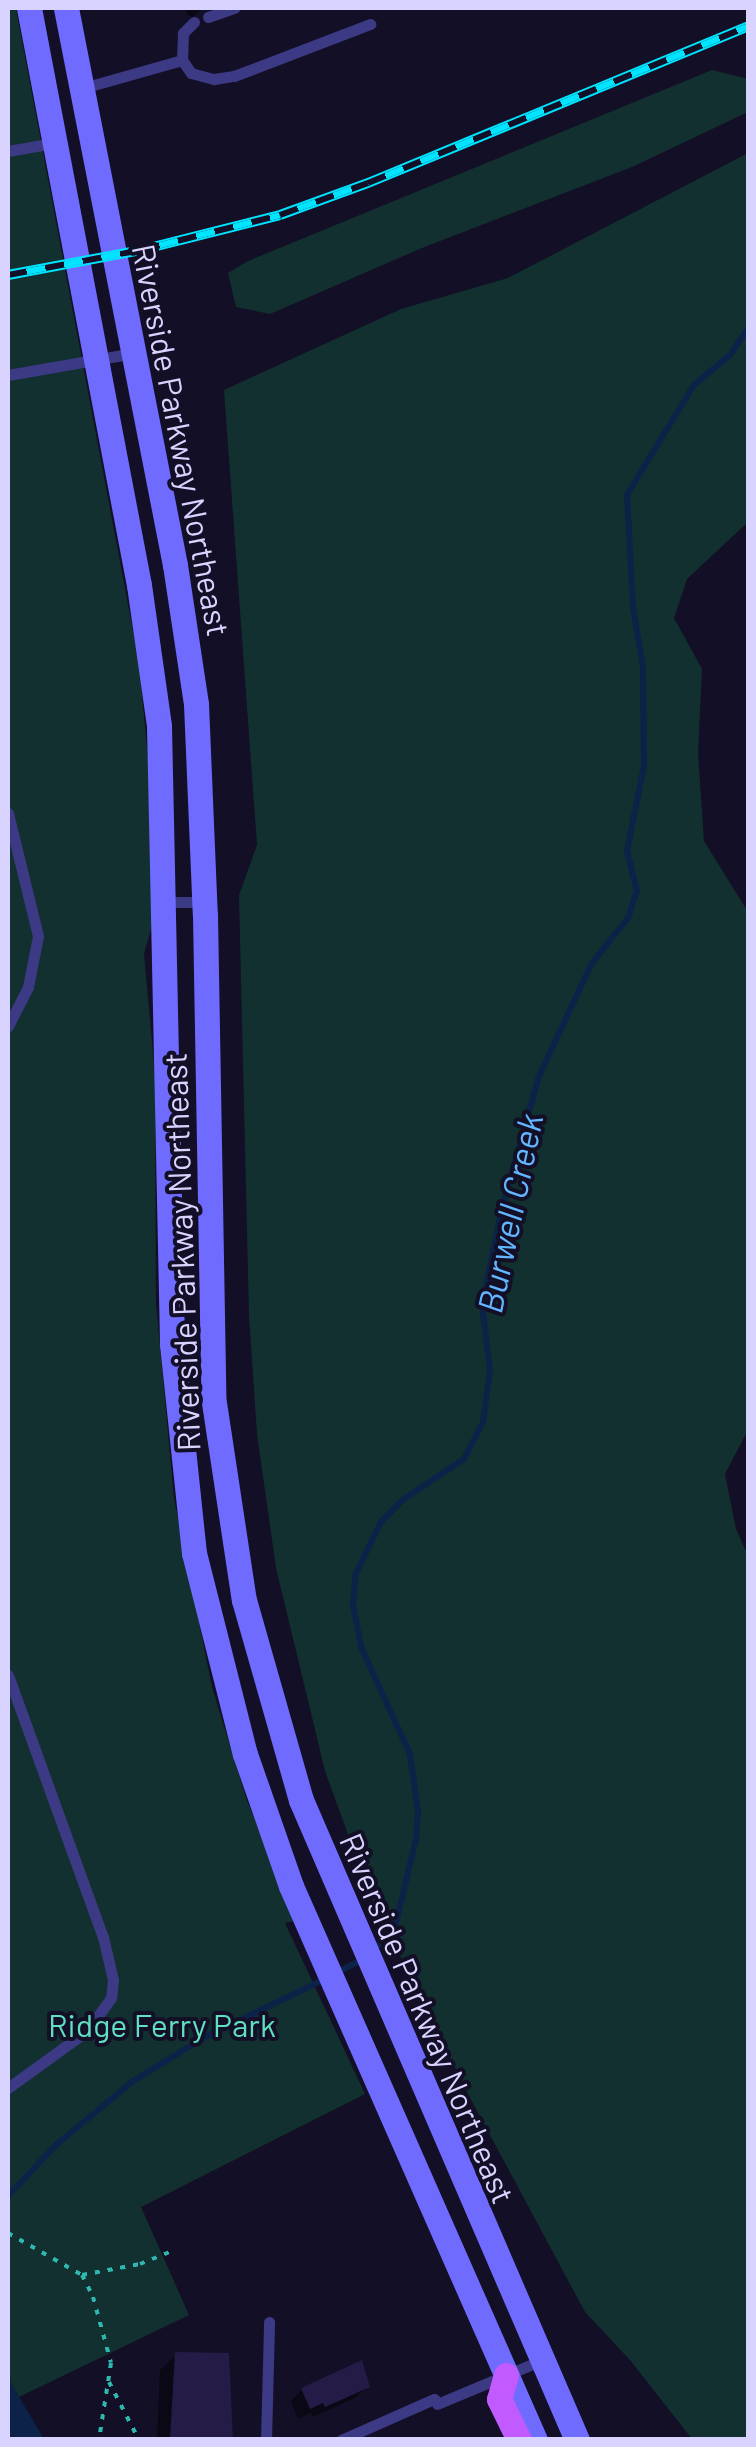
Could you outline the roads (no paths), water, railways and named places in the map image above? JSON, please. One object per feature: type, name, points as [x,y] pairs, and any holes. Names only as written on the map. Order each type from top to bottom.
[{"type":"main road","name":"Riverside Parkway Northeast","points":[[28,8],[150,654],[164,789],[170,1295],[176,1416],[187,1502],[210,1622],[245,1754],[303,1913],[534,2440]]},
{"type":"main road","name":"Riverside Parkway Northeast","points":[[66,8],[134,353],[196,704],[204,902],[208,1290],[221,1466],[260,1666],[300,1800],[339,1896],[577,2440]]},
{"type":"main road","points":[[506,2375],[499,2400],[519,2440]]},
{"type":"lane","points":[[208,17],[234,8]]},
{"type":"lane","points":[[194,22],[182,33],[182,60],[195,75],[224,79],[370,24]]},
{"type":"lane","points":[[83,88],[182,60]]},
{"type":"lane","points":[[8,151],[54,142]]},
{"type":"lane","points":[[8,375],[134,353]]},
{"type":"lane","points":[[8,812],[38,936],[28,987],[8,1026]]},
{"type":"lane","points":[[166,902],[204,902]]},
{"type":"lane","points":[[8,1675],[103,1937],[113,1980],[111,1998],[88,2030],[8,2088]]},
{"type":"lane","points":[[266,2440],[269,2322]]},
{"type":"lane","points":[[341,2440],[542,2360]]},
{"type":"water","points":[[8,2378],[19,2397],[44,2439],[8,2439]]},
{"type":"waterway","name":"Burwell Creek","points":[[372,1953],[396,1923],[416,1839],[418,1811],[410,1754],[361,1647],[353,1605],[356,1573],[381,1522],[401,1501],[464,1459],[483,1422],[490,1370],[482,1306],[502,1208],[539,1076],[592,963],[628,918],[637,891],[627,851],[644,766],[643,667],[633,608],[627,495],[694,385],[730,355],[748,328]]},
{"type":"waterway","name":"Burwell Creek","points":[[338,1972],[362,1960]]},
{"type":"waterway","name":"Burwell Creek","points":[[8,2196],[56,2145],[133,2081],[205,2037],[327,1978]]},
{"type":"railway","points":[[8,275],[141,250],[280,215],[368,183],[748,26]]},
{"type":"park label","name":"Ridge Ferry Park","points":[[162,2024]]}]
